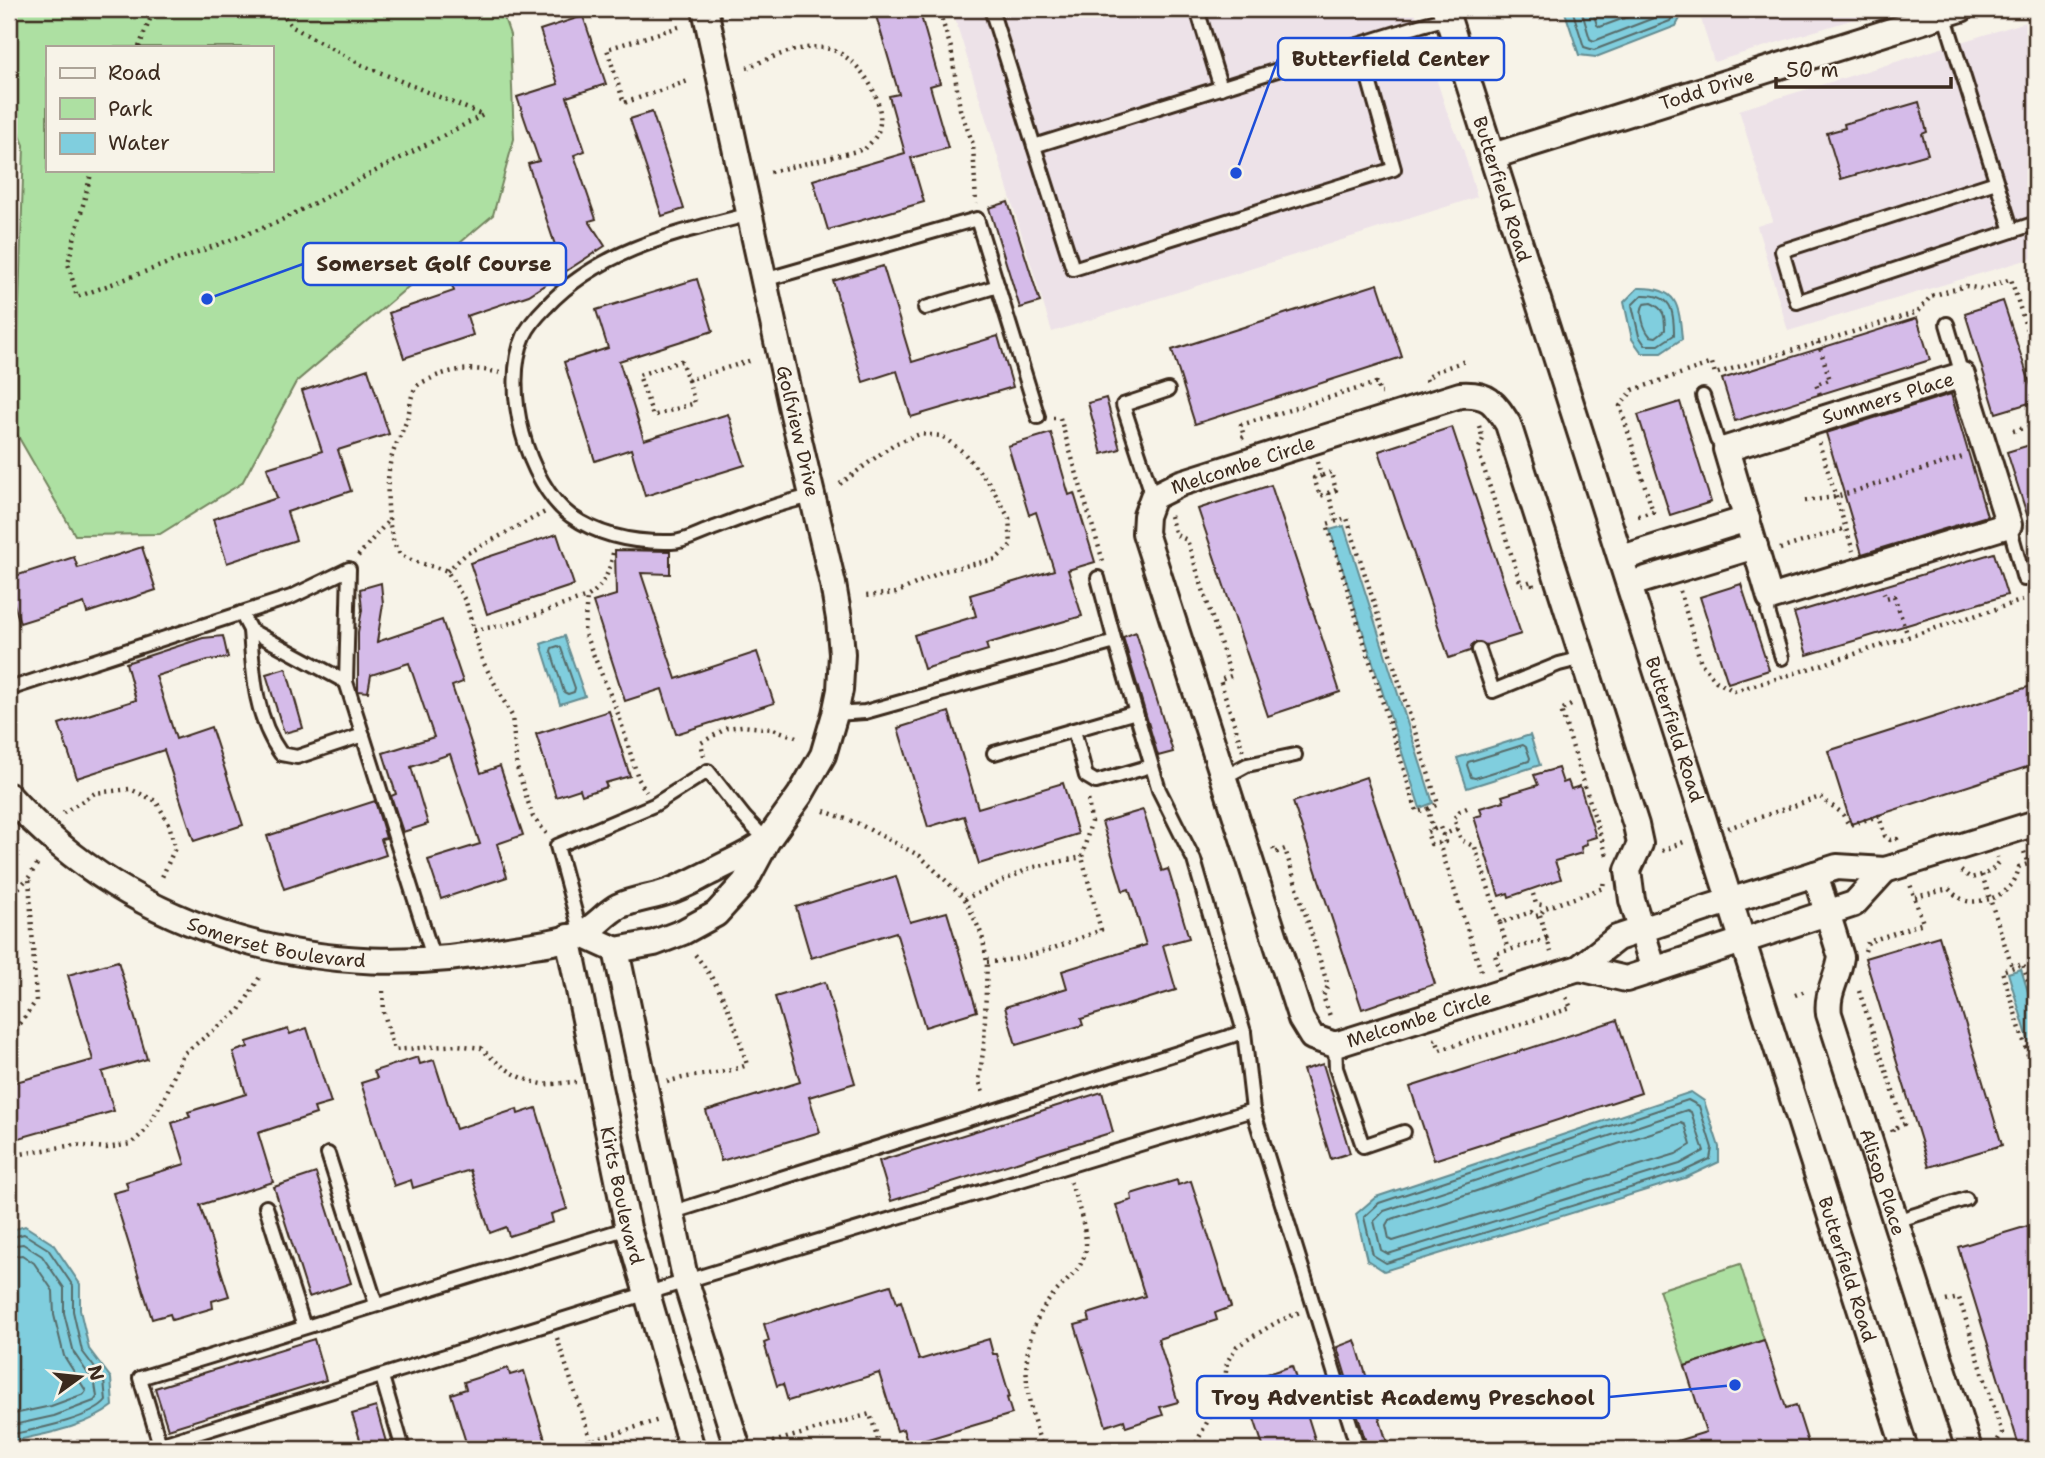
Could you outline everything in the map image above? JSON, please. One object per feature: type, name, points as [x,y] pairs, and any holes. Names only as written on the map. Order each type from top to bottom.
[{"type":"street","name":"Golfview Drive","points":[[616,950],[654,943],[684,932],[716,914],[746,882],[767,841],[800,795],[823,755],[840,690],[842,654],[839,619],[705,9]]},
{"type":"street","name":"Todd Drive","points":[[1493,156],[1953,12]]},
{"type":"street","name":"Butterfield Road","points":[[1447,14],[1905,1449]]},
{"type":"street","name":"Summers Place","points":[[1726,449],[1962,375],[2009,525]]},
{"type":"street","name":"Melcombe Circle","points":[[1654,970],[1641,929],[1632,900],[1628,870],[1640,844],[1508,424],[1490,400],[1476,394],[1460,396],[1181,483],[1146,516],[1145,533],[1223,778],[1301,1019],[1312,1037],[1334,1035],[1571,977],[1617,938],[1641,929],[1730,901]]},
{"type":"street","points":[[1726,449],[1746,519],[1763,548],[1770,598],[2009,525]]},
{"type":"street","points":[[1622,558],[1746,519]]},
{"type":"street","points":[[1630,584],[1763,548]]},
{"type":"street","name":"Somerset Boulevard","points":[[9,796],[41,829],[111,882],[148,903],[222,934],[263,947],[311,957],[363,962],[434,960],[479,955],[575,935]]},
{"type":"street","points":[[1571,977],[1626,979],[1828,914],[1854,904],[1900,870],[2036,823]]},
{"type":"street","name":"Golfview Drive","points":[[575,935],[619,906],[694,882],[715,869],[747,856],[767,841]]},
{"type":"street","points":[[1730,901],[1837,867],[1900,870]]},
{"type":"street","name":"Alisop Place","points":[[1815,874],[1841,957],[1840,968],[1827,1001],[1829,1014],[1969,1449]]},
{"type":"street","points":[[575,935],[616,950],[686,1282],[748,1448]]},
{"type":"street","name":"Kirts Boulevard","points":[[575,935],[628,1228],[692,1449]]},
{"type":"lane","points":[[991,9],[1073,269],[1394,169],[1359,46]]},
{"type":"lane","points":[[1197,9],[1221,88]]},
{"type":"lane","points":[[1953,12],[1996,182],[2012,231]]},
{"type":"lane","points":[[1034,146],[1359,46],[1447,14]]},
{"type":"lane","points":[[1996,182],[1782,251],[1797,302],[2036,223]]},
{"type":"lane","points":[[751,214],[631,250],[606,260],[571,282],[544,309],[524,336],[515,376],[521,426],[544,487],[557,504],[572,517],[616,538],[675,542],[785,502],[813,496]]},
{"type":"lane","points":[[764,281],[977,219],[1038,417]]},
{"type":"lane","points":[[925,308],[998,286]]},
{"type":"lane","points":[[1947,324],[1962,375]]},
{"type":"lane","points":[[1160,502],[1124,405],[1168,390]]},
{"type":"lane","points":[[1703,396],[1717,440],[1726,449]]},
{"type":"lane","points":[[2009,525],[2024,579]]},
{"type":"lane","points":[[9,689],[291,597],[349,569],[346,682],[434,960]]},
{"type":"lane","points":[[1098,578],[1159,790],[1194,860],[1244,1032],[1253,1110],[1358,1449]]},
{"type":"lane","points":[[1770,598],[1768,612],[1782,658]]},
{"type":"lane","points":[[242,613],[250,630],[253,686],[270,739],[281,754],[296,757],[363,735]]},
{"type":"lane","points":[[250,630],[346,682]]},
{"type":"lane","points":[[835,714],[865,712],[1115,642]]},
{"type":"lane","points":[[1479,650],[1493,691],[1559,664],[1583,658]]},
{"type":"lane","points":[[995,753],[1136,712]]},
{"type":"lane","points":[[1074,730],[1086,776],[1096,782],[1152,766]]},
{"type":"lane","points":[[1223,778],[1247,765],[1294,755]]},
{"type":"lane","points":[[575,935],[557,846],[654,805],[708,771],[767,841]]},
{"type":"lane","points":[[670,1213],[1244,1032]]},
{"type":"lane","points":[[1334,1035],[1336,1068],[1363,1146],[1404,1132]]},
{"type":"lane","points":[[146,1449],[1253,1110]]},
{"type":"lane","points":[[328,1154],[376,1304]]},
{"type":"lane","points":[[1896,1220],[1966,1199]]},
{"type":"lane","points":[[266,1207],[304,1327]]},
{"type":"lane","points":[[160,1445],[140,1378],[628,1228]]},
{"type":"lane","points":[[382,1377],[404,1449]]},
{"type":"path","points":[[139,46],[154,9]]},
{"type":"path","points":[[91,172],[68,263],[78,298],[276,223],[483,115],[362,65],[291,26],[279,9]]},
{"type":"path","points":[[927,9],[939,11],[951,48],[960,108],[973,144],[977,219]]},
{"type":"path","points":[[679,27],[607,49],[624,103],[691,80]]},
{"type":"path","points":[[747,68],[785,52],[826,48],[847,58],[868,77],[880,108],[878,131],[865,149],[770,172]]},
{"type":"path","points":[[1638,516],[1653,512],[1620,406],[1633,390],[1712,363],[1715,374],[1918,312],[1931,296],[1966,286],[1982,289],[2011,279],[2036,359]]},
{"type":"path","points":[[1818,342],[1830,380],[1816,384],[1823,404]]},
{"type":"path","points":[[681,360],[688,380],[695,402],[653,416],[639,375],[681,360]]},
{"type":"path","points":[[688,380],[752,360]]},
{"type":"path","points":[[1415,382],[1465,361]]},
{"type":"path","points":[[482,369],[444,373],[418,385],[411,396],[408,415],[391,458],[386,489],[389,519],[398,551],[405,558],[447,571],[466,602],[482,660],[512,716],[517,768],[533,817]]},
{"type":"path","points":[[1426,379],[1430,391]]},
{"type":"path","points":[[1233,441],[1244,437],[1241,425],[1376,383],[1380,393],[1391,390]]},
{"type":"path","points":[[1038,417],[1060,418],[1104,565],[1098,578]]},
{"type":"path","points":[[1477,419],[1483,439],[1478,450],[1521,585],[1532,581],[1536,593]]},
{"type":"path","points":[[2013,432],[2036,425]]},
{"type":"path","points":[[840,484],[894,444],[920,434],[942,436],[963,453],[990,484],[1009,518],[1011,545],[996,559],[943,571],[896,593],[865,596]]},
{"type":"path","points":[[1816,435],[1855,557]]},
{"type":"path","points":[[1805,501],[1836,497],[1970,455]]},
{"type":"path","points":[[1316,457],[1321,476]]},
{"type":"path","points":[[1331,472],[1336,490],[1320,496],[1314,478],[1321,476],[1331,472]]},
{"type":"path","points":[[1328,493],[1337,521]]},
{"type":"path","points":[[1160,502],[1176,535],[1187,540],[1231,676],[1220,680],[1244,753]]},
{"type":"path","points":[[1347,518],[1438,804],[1428,809],[1417,812],[1327,524],[1347,518]]},
{"type":"path","points":[[366,545],[389,519]]},
{"type":"path","points":[[447,571],[466,554],[527,522]]},
{"type":"path","points":[[1763,548],[1846,528]]},
{"type":"path","points":[[474,630],[505,625],[587,597],[599,590],[609,573]]},
{"type":"path","points":[[1879,578],[1885,598],[1895,596],[1908,636]]},
{"type":"path","points":[[1671,592],[1679,590],[1701,663],[1716,681],[1734,691],[2036,596]]},
{"type":"path","points":[[587,597],[584,632],[619,716],[638,778]]},
{"type":"path","points":[[1569,696],[1572,706],[1561,710],[1607,853],[1606,860]]},
{"type":"path","points":[[701,743],[727,728],[742,726],[773,729],[796,737]]},
{"type":"path","points":[[987,962],[1004,962],[1059,947],[1101,930],[1082,857],[1091,822],[1086,776]]},
{"type":"path","points":[[63,813],[95,793],[131,789],[156,801],[169,824],[174,848],[162,877]]},
{"type":"path","points":[[1727,828],[1820,797],[1842,813],[1849,825],[1879,816],[1885,836],[1889,840],[1897,839],[1900,870],[1915,897],[1923,923],[1868,942],[1864,954]]},
{"type":"path","points":[[1467,808],[1454,818],[1457,829],[1461,840],[1475,847],[1508,950]]},
{"type":"path","points":[[1428,809],[1433,830]]},
{"type":"path","points":[[824,811],[857,823],[920,856],[965,899],[982,935],[987,962],[984,1045],[979,1080],[989,1113]]},
{"type":"path","points":[[1440,827],[1445,842],[1431,844],[1427,832],[1433,830],[1440,827]]},
{"type":"path","points":[[1443,835],[1457,829]]},
{"type":"path","points":[[1271,840],[1275,853],[1285,849],[1328,986],[1323,996],[1334,1035]]},
{"type":"path","points":[[1439,844],[1485,982]]},
{"type":"path","points":[[2021,845],[2028,864]]},
{"type":"path","points":[[1958,864],[1962,873],[1971,878],[1982,875],[1994,869],[1998,862],[1996,851]]},
{"type":"path","points":[[965,899],[1030,868],[1082,857]]},
{"type":"path","points":[[1915,897],[1949,889],[1969,903],[1990,899],[2011,888],[2019,867],[2036,862]]},
{"type":"path","points":[[9,898],[38,863]]},
{"type":"path","points":[[1540,915],[1545,908],[1603,888],[1606,867]]},
{"type":"path","points":[[1900,870],[1915,877]]},
{"type":"path","points":[[1982,875],[2012,967]]},
{"type":"path","points":[[9,1032],[17,1028],[36,1001],[29,877]]},
{"type":"path","points":[[1531,912],[1536,904],[1533,894]]},
{"type":"path","points":[[1536,904],[1545,908]]},
{"type":"path","points":[[1500,923],[1531,912],[1540,915]]},
{"type":"path","points":[[1540,915],[1555,963]]},
{"type":"path","points":[[1501,976],[1495,954],[1547,939]]},
{"type":"path","points":[[666,1083],[687,1076],[726,1073],[747,1065],[732,1015],[713,976],[693,951]]},
{"type":"path","points":[[2036,1008],[2022,964],[2002,971],[2036,1073]]},
{"type":"path","points":[[9,1156],[74,1145],[106,1148],[131,1144],[145,1131],[164,1099],[183,1054],[240,1010],[261,975]]},
{"type":"path","points":[[1424,1043],[1436,1039],[1440,1050],[1571,1008],[1571,977]]},
{"type":"path","points":[[1859,979],[1859,990],[1904,1125],[1892,1129],[1896,1141]]},
{"type":"path","points":[[1852,989],[1859,990]]},
{"type":"path","points":[[383,991],[384,1013],[394,1051],[457,1045],[481,1048],[497,1064],[520,1076],[543,1084],[578,1082]]},
{"type":"path","points":[[1043,1449],[1028,1395],[1025,1361],[1033,1327],[1049,1300],[1071,1277],[1085,1253],[1082,1217],[1066,1167]]},
{"type":"path","points":[[1943,1290],[1947,1302],[1959,1298],[2002,1433],[1996,1443],[1998,1449]]},
{"type":"path","points":[[1193,1449],[1224,1390],[1227,1362],[1237,1346],[1277,1322],[1314,1306]]},
{"type":"path","points":[[552,1324],[591,1441],[662,1419]]},
{"type":"path","points":[[748,1448],[870,1415],[881,1449]]},
{"type":"shaded area","points":[[952,9],[1414,9],[1477,197],[1052,332]]},
{"type":"shaded area","points":[[1698,9],[1887,9],[1714,62]]},
{"type":"shaded area","points":[[2036,19],[2036,257],[1788,331],[1757,226],[1773,221],[1739,110]]},
{"type":"green space","points":[[9,9],[501,9],[510,35],[514,139],[493,215],[296,382],[242,483],[160,534],[75,535],[15,431],[24,145],[9,110]]},
{"type":"green space","points":[[1740,1264],[1764,1340],[1685,1366],[1659,1290]]},
{"type":"water","points":[[1564,9],[1684,11],[1676,26],[1596,57],[1579,55]]},
{"type":"water","points":[[1638,288],[1661,291],[1669,295],[1677,308],[1682,339],[1661,353],[1642,353],[1632,339],[1624,302]]},
{"type":"water","points":[[1344,526],[1433,803],[1420,808],[1330,530]]},
{"type":"water","points":[[564,636],[585,696],[560,704],[541,644]]},
{"type":"water","points":[[1530,735],[1540,765],[1467,788],[1457,758]]},
{"type":"water","points":[[2021,969],[2036,1018],[2036,1065],[2008,973]]},
{"type":"water","points":[[1691,1092],[1704,1101],[1719,1147],[1719,1162],[1685,1178],[1384,1271],[1367,1260],[1356,1214],[1376,1197]]},
{"type":"water","points":[[25,1226],[53,1244],[80,1284],[80,1310],[89,1349],[111,1378],[113,1406],[77,1425],[9,1442],[9,1231]]},
{"type":"building","points":[[874,9],[919,9],[940,83],[930,86],[948,148],[911,158],[924,202],[828,230],[813,180],[905,153],[889,96],[899,94]]},
{"type":"building","points":[[583,16],[606,84],[567,97],[585,151],[574,155],[596,219],[589,221],[605,246],[529,295],[467,316],[473,335],[404,358],[389,313],[454,291],[448,274],[516,251],[523,272],[557,251],[528,164],[539,161],[517,97],[558,84],[540,30]]},
{"type":"building","points":[[1919,102],[1927,132],[1922,134],[1928,154],[1841,179],[1827,133],[1845,128],[1844,124]]},
{"type":"building","points":[[652,112],[684,209],[662,216],[630,119]]},
{"type":"building","points":[[1008,202],[1040,302],[1020,308],[989,208]]},
{"type":"building","points":[[883,266],[912,362],[998,336],[1013,387],[911,417],[897,371],[863,382],[833,281]]},
{"type":"building","points":[[697,279],[713,331],[619,361],[644,440],[728,414],[745,465],[645,496],[631,449],[595,461],[564,362],[608,348],[596,310]]},
{"type":"building","points":[[1378,284],[1402,357],[1195,424],[1172,350]]},
{"type":"building","points":[[2003,301],[2036,401],[1996,413],[1965,313]]},
{"type":"building","points":[[1917,318],[1930,360],[1735,421],[1722,379]]},
{"type":"building","points":[[368,369],[389,434],[338,450],[351,491],[287,512],[296,540],[227,563],[213,519],[277,498],[267,468],[322,451],[302,391]]},
{"type":"building","points":[[1951,394],[1987,516],[1862,554],[1826,433]]},
{"type":"building","points":[[1106,398],[1120,449],[1102,454],[1088,403]]},
{"type":"building","points":[[1680,402],[1711,502],[1670,515],[1638,415]]},
{"type":"building","points":[[1452,427],[1521,634],[1486,645],[1477,642],[1472,645],[1470,651],[1449,658],[1379,451]]},
{"type":"building","points":[[1051,433],[1069,495],[1074,493],[1095,562],[1068,570],[1082,616],[986,644],[988,650],[924,669],[914,635],[976,616],[970,595],[1054,570],[1036,512],[1029,515],[1008,446]]},
{"type":"building","points":[[2036,443],[2036,530],[2032,530],[2007,452]]},
{"type":"building","points":[[1271,485],[1340,692],[1268,716],[1198,509]]},
{"type":"building","points":[[557,534],[574,585],[487,614],[470,563]]},
{"type":"building","points":[[142,547],[156,590],[87,613],[84,603],[20,623],[9,588],[9,578],[74,557],[78,568]]},
{"type":"building","points":[[615,550],[670,551],[670,574],[641,573],[676,679],[757,652],[774,703],[676,734],[662,689],[625,701],[593,602],[616,595]]},
{"type":"building","points":[[1994,553],[2007,595],[1807,655],[1794,613]]},
{"type":"building","points":[[381,583],[383,604],[377,642],[442,620],[463,682],[452,686],[481,773],[500,766],[523,835],[497,844],[507,877],[441,899],[428,860],[480,844],[450,754],[411,767],[428,824],[403,832],[391,796],[396,794],[383,753],[434,737],[409,663],[371,675],[368,692],[358,691],[358,632],[362,610],[360,589]]},
{"type":"building","points":[[1741,584],[1769,670],[1728,683],[1700,597]]},
{"type":"building","points":[[1136,632],[1173,752],[1158,756],[1123,637]]},
{"type":"building","points":[[223,636],[228,658],[208,660],[156,676],[176,739],[211,727],[243,825],[194,841],[164,750],[77,778],[59,724],[136,700],[126,663],[203,638]]},
{"type":"building","points":[[286,668],[303,728],[284,733],[266,674]]},
{"type":"building","points":[[2031,686],[2036,703],[2036,764],[1851,824],[1828,751]]},
{"type":"building","points":[[609,711],[630,776],[605,783],[607,787],[582,795],[580,789],[556,797],[536,734]]},
{"type":"building","points":[[949,712],[978,808],[1063,783],[1078,834],[979,864],[964,816],[928,827],[898,728]]},
{"type":"building","points":[[1558,768],[1563,783],[1568,781],[1571,789],[1580,786],[1596,837],[1586,840],[1587,844],[1581,847],[1582,853],[1555,861],[1561,879],[1509,897],[1508,893],[1499,896],[1474,817],[1482,815],[1480,808],[1504,801],[1502,796],[1538,785],[1534,775]]},
{"type":"building","points":[[1366,777],[1435,984],[1362,1009],[1293,802]]},
{"type":"building","points":[[375,801],[386,838],[381,839],[386,855],[284,889],[267,836]]},
{"type":"building","points":[[1143,810],[1162,871],[1168,869],[1189,938],[1163,945],[1176,990],[1081,1019],[1083,1025],[1016,1045],[1005,1007],[1067,988],[1062,971],[1146,945],[1129,889],[1123,891],[1102,822]]},
{"type":"building","points":[[896,876],[910,922],[947,912],[977,1011],[925,1027],[896,932],[811,958],[796,907]]},
{"type":"building","points":[[1939,936],[2002,1145],[1929,1167],[1865,958]]},
{"type":"building","points":[[118,961],[147,1059],[102,1072],[114,1111],[9,1141],[9,1084],[93,1060],[68,975]]},
{"type":"building","points":[[825,982],[855,1083],[809,1097],[820,1132],[721,1161],[706,1111],[800,1082],[775,997]]},
{"type":"building","points":[[1617,1020],[1641,1093],[1434,1160],[1410,1087]]},
{"type":"building","points":[[307,1028],[331,1103],[314,1108],[316,1114],[258,1133],[273,1182],[200,1205],[229,1296],[212,1301],[213,1308],[172,1320],[170,1314],[152,1319],[113,1193],[128,1189],[126,1182],[185,1164],[172,1123],[190,1117],[188,1112],[246,1094],[233,1052],[248,1047],[247,1042],[288,1029],[290,1034]]},
{"type":"building","points":[[418,1057],[420,1064],[434,1060],[456,1129],[517,1109],[518,1114],[536,1108],[567,1209],[551,1214],[553,1222],[509,1236],[506,1227],[490,1233],[470,1170],[413,1188],[411,1180],[394,1186],[361,1083],[377,1078],[374,1071]]},
{"type":"building","points":[[1323,1064],[1350,1153],[1331,1159],[1303,1070]]},
{"type":"building","points":[[1102,1092],[1113,1132],[891,1201],[879,1161]]},
{"type":"building","points":[[316,1173],[351,1283],[309,1297],[274,1187]]},
{"type":"building","points":[[1177,1180],[1178,1185],[1191,1181],[1231,1307],[1215,1313],[1217,1320],[1158,1339],[1178,1402],[1160,1407],[1163,1415],[1126,1427],[1124,1420],[1106,1426],[1075,1325],[1090,1321],[1088,1314],[1145,1296],[1116,1205],[1132,1200],[1131,1194]]},
{"type":"building","points":[[2031,1225],[2036,1241],[2036,1449],[2020,1449],[1958,1247]]},
{"type":"building","points":[[891,1285],[897,1303],[901,1301],[919,1360],[989,1339],[993,1354],[997,1354],[1010,1397],[1007,1398],[1012,1414],[908,1445],[903,1429],[897,1431],[879,1373],[788,1401],[783,1384],[777,1386],[764,1343],[769,1341],[764,1324]]},
{"type":"building","points":[[314,1339],[326,1380],[168,1429],[155,1388]]},
{"type":"building","points":[[1355,1340],[1389,1449],[1368,1449],[1337,1347]]},
{"type":"building","points":[[1764,1340],[1786,1408],[1796,1405],[1810,1449],[1665,1449],[1664,1445],[1706,1432],[1685,1366]]},
{"type":"building","points":[[1292,1366],[1318,1449],[1264,1449],[1242,1382]]},
{"type":"building","points":[[508,1368],[510,1375],[524,1371],[548,1449],[468,1449],[451,1394],[466,1389],[464,1382]]},
{"type":"building","points":[[376,1407],[388,1449],[363,1449],[352,1414]]},
{"type":"place","name":"Butterfield Center","points":[[1236,173]]},
{"type":"place","name":"Somerset Golf Course","points":[[207,299]]},
{"type":"place","name":"Troy Adventist Academy Preschool","points":[[1735,1385]]}]
